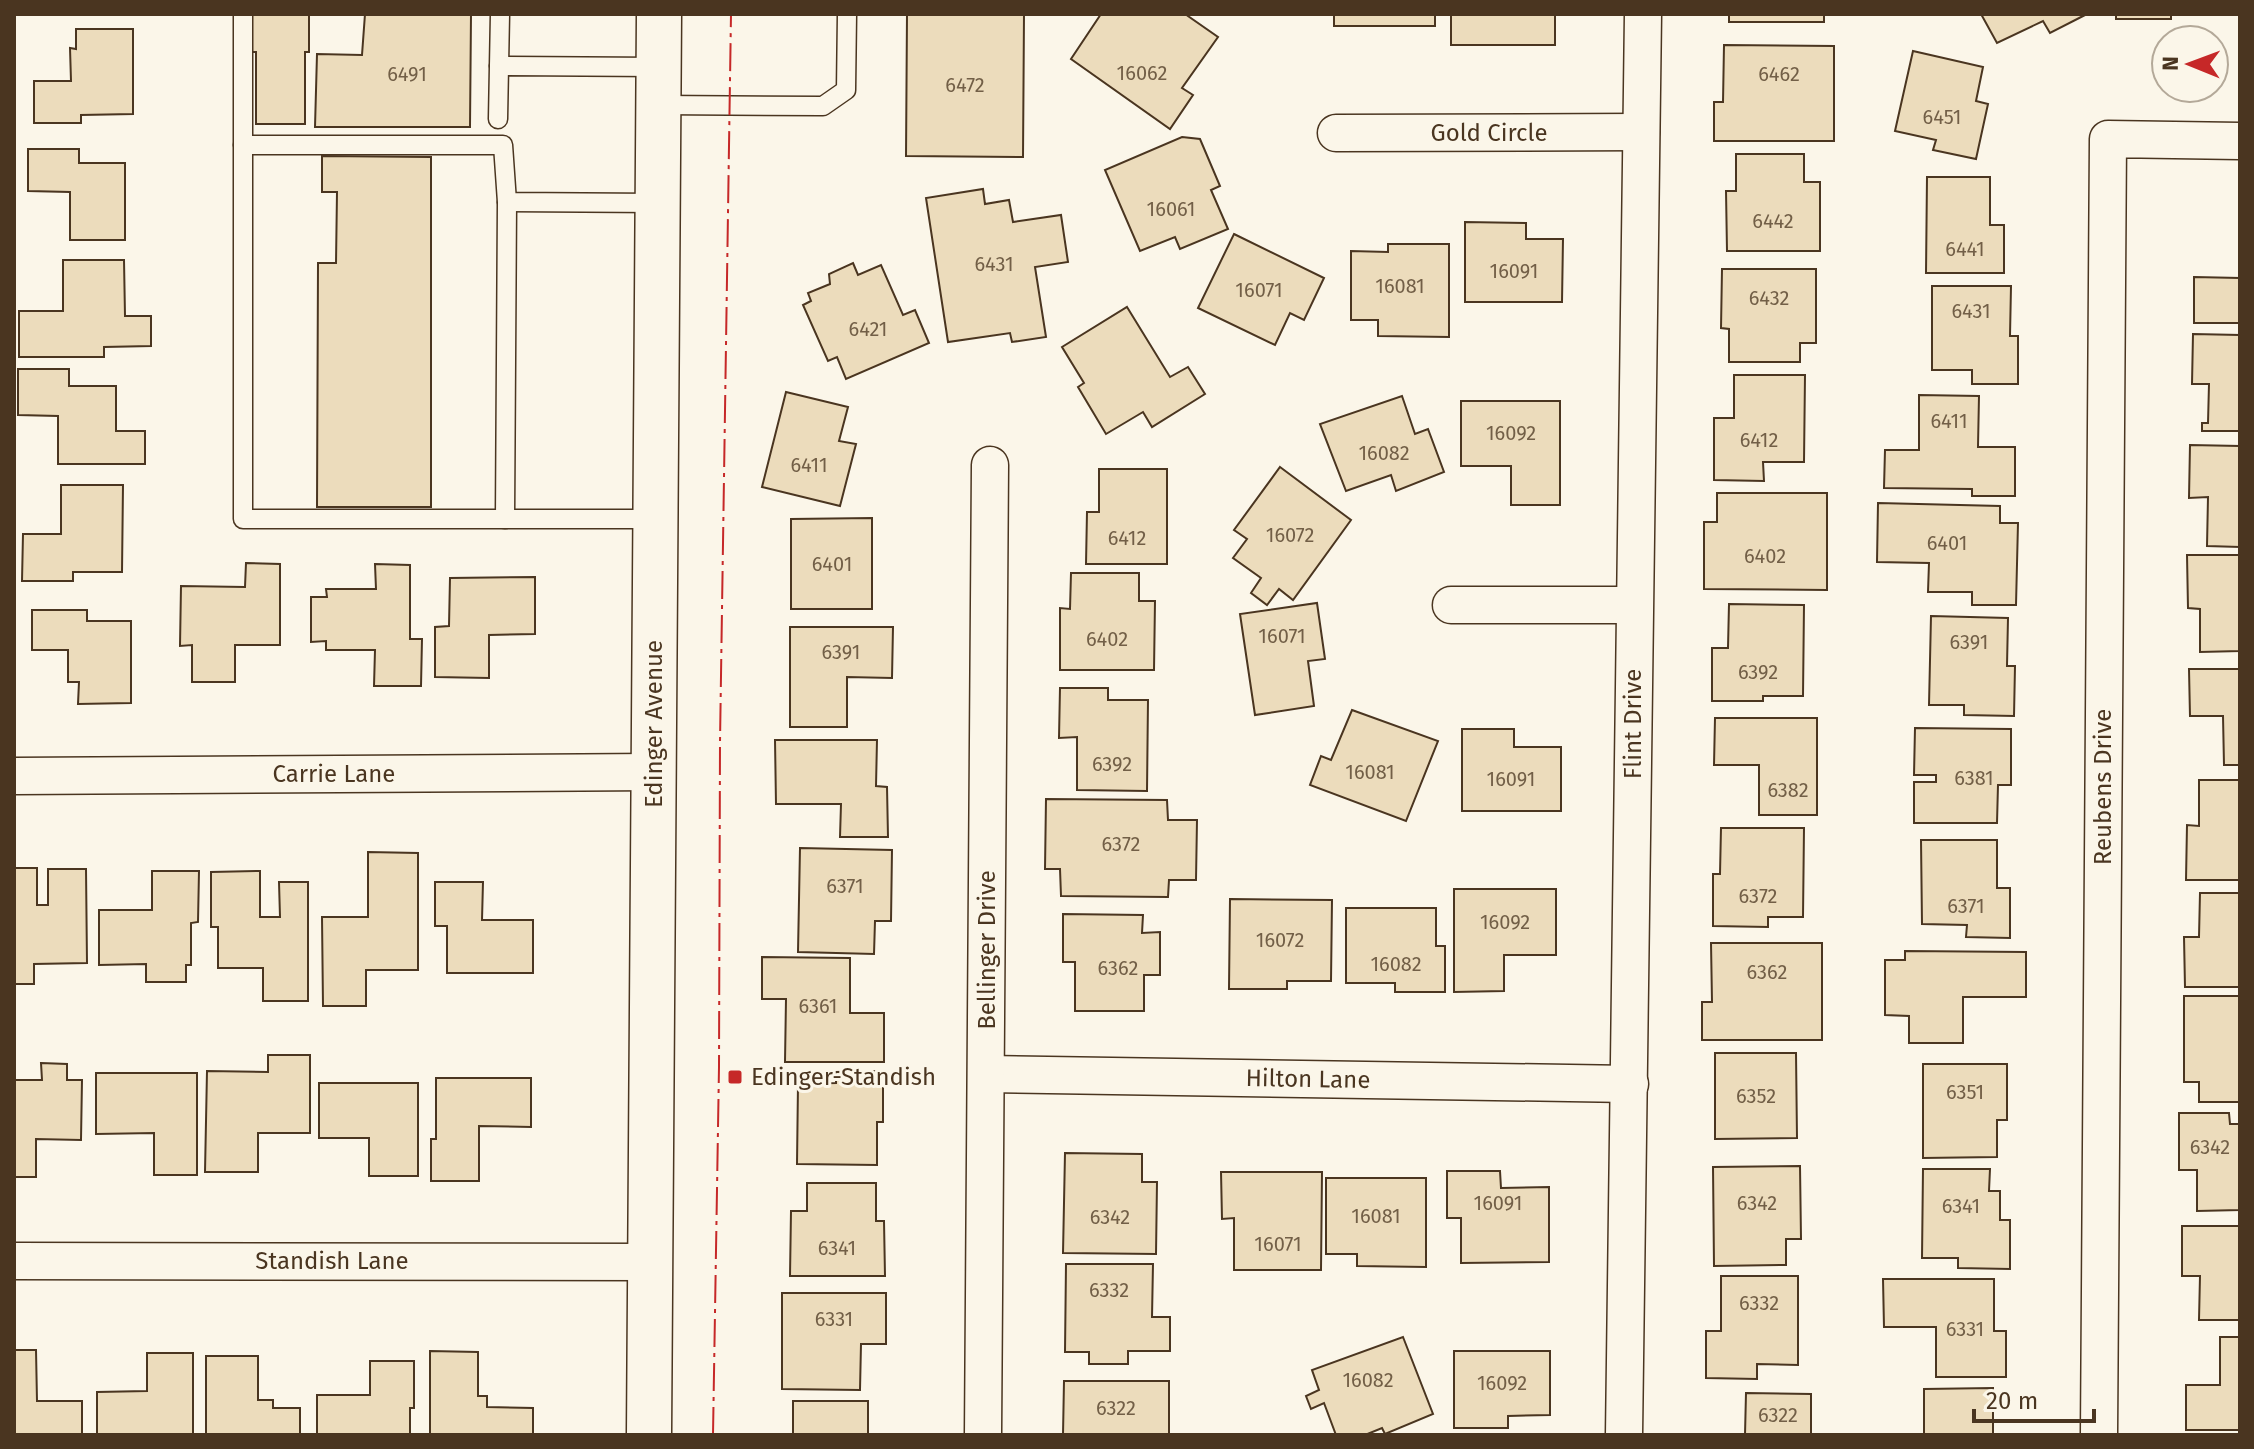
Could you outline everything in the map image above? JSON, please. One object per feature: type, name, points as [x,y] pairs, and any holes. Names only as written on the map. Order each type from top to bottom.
[{"type":"main road","name":"Edinger Avenue","points":[[649,1435],[659,14]]},
{"type":"street","name":"Flint Drive","points":[[1624,1435],[1643,14]]},
{"type":"street","name":"Gold Circle","points":[[1336,133],[1641,132]]},
{"type":"street","name":"Reubens Drive","points":[[2099,1435],[2108,139],[2240,141]]},
{"type":"street","name":"Bellinger Drive","points":[[983,1435],[990,465]]},
{"type":"street","points":[[1451,605],[1634,605]]},
{"type":"street","name":"Carrie Lane","points":[[14,776],[654,772]]},
{"type":"street","name":"Hilton Lane","points":[[987,1074],[1630,1084]]},
{"type":"street","name":"Standish Lane","points":[[14,1261],[650,1262]]},
{"type":"lane","points":[[243,14],[243,519],[655,519]]},
{"type":"lane","points":[[498,119],[500,14]]},
{"type":"lane","points":[[499,66],[823,106],[846,90],[847,14]]},
{"type":"lane","points":[[243,145],[503,145],[507,202],[505,519]]},
{"type":"lane","points":[[507,202],[658,203]]},
{"type":"building","points":[[246,14],[309,14],[309,52],[305,52],[305,124],[256,124],[256,52],[246,52]]},
{"type":"building","points":[[365,14],[471,14],[470,127],[315,127],[317,54],[362,55]]},
{"type":"building","points":[[907,14],[1024,14],[1023,157],[906,156]]},
{"type":"building","points":[[1101,14],[1185,14],[1218,37],[1182,88],[1193,95],[1170,129],[1071,59]]},
{"type":"building","points":[[1334,14],[1435,14],[1435,26],[1334,26]]},
{"type":"building","points":[[1451,14],[1555,14],[1555,45],[1451,45]]},
{"type":"building","points":[[1729,14],[1824,14],[1824,22],[1729,22]]},
{"type":"building","points":[[1981,14],[2087,14],[2050,33],[2043,21],[1997,43]]},
{"type":"building","points":[[2116,14],[2171,14],[2171,19],[2116,19]]},
{"type":"building","points":[[76,29],[133,29],[133,114],[81,115],[81,123],[34,123],[34,81],[71,81],[70,48],[76,49]]},
{"type":"building","points":[[1724,45],[1834,46],[1834,141],[1714,141],[1714,102],[1723,102]]},
{"type":"building","points":[[1913,51],[1983,67],[1976,101],[1988,104],[1976,159],[1933,150],[1936,140],[1895,131]]},
{"type":"building","points":[[1182,137],[1200,139],[1220,186],[1211,190],[1228,229],[1180,249],[1175,237],[1140,251],[1105,170]]},
{"type":"building","points":[[28,149],[79,149],[79,163],[125,163],[125,240],[70,240],[70,192],[28,191]]},
{"type":"building","points":[[1736,154],[1804,154],[1804,182],[1820,182],[1820,251],[1727,251],[1726,191],[1736,191]]},
{"type":"building","points":[[322,156],[431,157],[431,507],[317,507],[318,263],[336,263],[337,192],[322,192]]},
{"type":"building","points":[[1927,177],[1990,177],[1990,225],[2004,225],[2004,273],[1926,273]]},
{"type":"building","points":[[983,189],[985,204],[1009,200],[1013,222],[1061,215],[1068,262],[1035,267],[1046,337],[1012,342],[1010,333],[948,342],[926,198]]},
{"type":"building","points":[[1465,222],[1526,223],[1526,239],[1563,239],[1562,302],[1465,302]]},
{"type":"building","points":[[1234,234],[1324,278],[1304,320],[1290,313],[1275,345],[1198,308]]},
{"type":"building","points":[[1388,244],[1449,244],[1449,337],[1378,336],[1378,320],[1351,320],[1351,251],[1388,252]]},
{"type":"building","points":[[63,260],[124,260],[125,316],[151,316],[151,346],[104,347],[104,357],[19,357],[19,311],[63,311]]},
{"type":"building","points":[[853,263],[858,275],[881,265],[903,315],[915,310],[929,343],[846,379],[837,357],[828,361],[803,305],[811,301],[808,293],[830,284],[829,274]]},
{"type":"building","points":[[1722,269],[1816,269],[1816,343],[1800,343],[1800,362],[1729,362],[1729,329],[1721,328]]},
{"type":"building","points":[[2194,277],[2240,278],[2240,323],[2194,323]]},
{"type":"building","points":[[1932,286],[2011,286],[2010,336],[2018,336],[2018,384],[1972,384],[1972,370],[1932,370]]},
{"type":"building","points":[[1127,307],[1170,377],[1188,367],[1205,394],[1152,427],[1143,412],[1106,434],[1078,387],[1084,383],[1062,347]]},
{"type":"building","points":[[2193,334],[2240,335],[2240,431],[2202,431],[2202,423],[2208,423],[2209,384],[2192,384]]},
{"type":"building","points":[[18,369],[69,369],[69,386],[116,386],[116,431],[145,431],[145,464],[58,464],[58,416],[18,415]]},
{"type":"building","points":[[1734,375],[1805,375],[1804,462],[1763,462],[1764,481],[1714,480],[1714,418],[1734,418]]},
{"type":"building","points":[[786,392],[848,407],[839,441],[856,444],[840,506],[762,487]]},
{"type":"building","points":[[1919,395],[1979,396],[1978,447],[2015,447],[2015,496],[1972,496],[1972,489],[1884,488],[1885,450],[1919,450]]},
{"type":"building","points":[[1402,396],[1415,434],[1428,429],[1444,472],[1396,491],[1391,475],[1346,491],[1320,424]]},
{"type":"building","points":[[1461,401],[1560,401],[1560,505],[1511,505],[1511,466],[1461,466]]},
{"type":"building","points":[[2190,445],[2240,446],[2240,547],[2207,546],[2208,497],[2189,498]]},
{"type":"building","points":[[1280,467],[1351,520],[1293,600],[1279,589],[1267,605],[1251,593],[1261,578],[1233,558],[1247,539],[1234,530]]},
{"type":"building","points":[[1099,469],[1167,469],[1167,564],[1086,564],[1087,512],[1099,512]]},
{"type":"building","points":[[61,485],[123,485],[122,572],[73,572],[73,581],[22,581],[23,534],[61,534]]},
{"type":"building","points":[[1717,493],[1827,493],[1827,590],[1704,589],[1704,522],[1717,522]]},
{"type":"building","points":[[1878,503],[2000,506],[2000,523],[2018,523],[2016,605],[1972,605],[1972,592],[1928,592],[1929,563],[1877,562]]},
{"type":"building","points":[[872,518],[872,609],[791,609],[791,519]]},
{"type":"building","points":[[2187,555],[2240,555],[2240,651],[2200,652],[2200,609],[2188,608]]},
{"type":"building","points":[[246,563],[280,564],[280,645],[235,645],[235,682],[192,682],[192,645],[180,646],[181,586],[245,587]]},
{"type":"building","points":[[375,564],[410,565],[410,639],[422,639],[421,686],[374,686],[375,650],[326,650],[326,641],[311,642],[311,597],[327,597],[326,589],[376,589]]},
{"type":"building","points":[[1071,573],[1139,573],[1139,601],[1155,601],[1154,670],[1060,670],[1060,608],[1070,609]]},
{"type":"building","points":[[535,577],[535,634],[489,635],[489,678],[435,677],[435,627],[449,626],[450,578]]},
{"type":"building","points":[[1317,603],[1325,659],[1308,661],[1314,706],[1255,715],[1240,614]]},
{"type":"building","points":[[1729,604],[1804,605],[1803,696],[1763,696],[1763,701],[1712,701],[1712,648],[1728,648]]},
{"type":"building","points":[[32,610],[87,610],[87,621],[131,621],[131,703],[78,704],[79,682],[68,682],[68,650],[32,650]]},
{"type":"building","points":[[1931,616],[2008,618],[2007,666],[2015,666],[2014,716],[1964,715],[1964,705],[1929,705]]},
{"type":"building","points":[[790,627],[893,627],[892,678],[847,677],[847,727],[790,727]]},
{"type":"building","points":[[2189,669],[2240,669],[2240,765],[2224,765],[2223,716],[2190,716]]},
{"type":"building","points":[[1060,688],[1108,688],[1108,700],[1148,700],[1147,791],[1077,790],[1077,737],[1059,738]]},
{"type":"building","points":[[1352,710],[1438,741],[1406,821],[1310,785],[1321,756],[1331,760]]},
{"type":"building","points":[[1715,718],[1817,718],[1817,815],[1759,815],[1759,765],[1714,765]]},
{"type":"building","points":[[1915,728],[2011,729],[2011,785],[1998,785],[1997,823],[1914,823],[1914,782],[1936,782],[1936,775],[1914,775]]},
{"type":"building","points":[[1462,729],[1514,729],[1514,747],[1561,747],[1561,811],[1462,811]]},
{"type":"building","points":[[775,740],[877,740],[876,786],[887,787],[888,837],[840,837],[841,804],[776,804]]},
{"type":"building","points":[[2199,780],[2240,780],[2240,880],[2186,880],[2187,825],[2199,826]]},
{"type":"building","points":[[1046,799],[1167,800],[1168,820],[1197,820],[1196,880],[1169,880],[1168,897],[1061,896],[1060,869],[1045,869]]},
{"type":"building","points":[[1721,828],[1804,828],[1803,917],[1768,917],[1768,927],[1713,926],[1713,874],[1720,874]]},
{"type":"building","points":[[1921,840],[1997,840],[1997,888],[2010,888],[2010,938],[1966,937],[1967,925],[1922,924]]},
{"type":"building","points":[[800,848],[892,850],[891,921],[875,921],[874,954],[798,952]]},
{"type":"building","points":[[368,852],[418,853],[418,970],[366,970],[366,1006],[323,1006],[322,917],[368,917]]},
{"type":"building","points":[[14,868],[37,868],[37,905],[48,905],[48,869],[86,869],[87,963],[34,964],[34,984],[14,984]]},
{"type":"building","points":[[152,871],[199,871],[198,922],[191,923],[191,965],[186,965],[186,982],[146,982],[146,964],[99,965],[99,910],[152,910]]},
{"type":"building","points":[[260,871],[260,917],[280,917],[279,882],[308,882],[308,1001],[263,1001],[263,968],[218,968],[218,927],[211,927],[211,872]]},
{"type":"building","points":[[435,882],[483,882],[482,920],[533,920],[533,973],[447,973],[447,926],[435,926]]},
{"type":"building","points":[[1454,889],[1556,889],[1556,955],[1504,955],[1504,991],[1454,992]]},
{"type":"building","points":[[2200,893],[2240,893],[2240,987],[2185,987],[2184,937],[2199,937]]},
{"type":"building","points":[[1230,899],[1332,900],[1331,981],[1287,981],[1287,989],[1229,989]]},
{"type":"building","points":[[1346,908],[1436,908],[1436,946],[1445,946],[1445,992],[1395,992],[1395,983],[1346,983]]},
{"type":"building","points":[[1063,914],[1143,915],[1142,933],[1160,932],[1160,975],[1144,975],[1144,1011],[1075,1011],[1075,962],[1063,962]]},
{"type":"building","points":[[1711,943],[1822,943],[1822,1040],[1702,1040],[1702,1002],[1712,1002]]},
{"type":"building","points":[[1905,951],[2026,952],[2026,997],[1963,997],[1963,1043],[1909,1043],[1909,1016],[1885,1015],[1885,960],[1905,960]]},
{"type":"building","points":[[762,957],[850,958],[850,1013],[884,1013],[884,1062],[785,1062],[786,999],[762,999]]},
{"type":"building","points":[[2184,996],[2240,996],[2240,1102],[2199,1102],[2199,1082],[2184,1082]]},
{"type":"building","points":[[1715,1053],[1796,1053],[1797,1138],[1715,1139]]},
{"type":"building","points":[[268,1055],[310,1055],[310,1133],[258,1133],[258,1172],[205,1172],[207,1071],[268,1072]]},
{"type":"building","points":[[41,1063],[67,1064],[67,1080],[82,1080],[81,1140],[36,1139],[36,1177],[14,1177],[14,1080],[42,1080]]},
{"type":"building","points":[[1923,1064],[2007,1064],[2007,1120],[1997,1120],[1997,1157],[1923,1158]]},
{"type":"building","points":[[883,1071],[883,1122],[877,1122],[877,1165],[797,1164],[798,1084],[836,1083],[836,1072]]},
{"type":"building","points":[[96,1073],[197,1073],[197,1175],[154,1175],[154,1133],[96,1134]]},
{"type":"building","points":[[436,1078],[531,1078],[531,1127],[479,1126],[479,1181],[431,1181],[431,1139],[436,1139]]},
{"type":"building","points":[[319,1083],[418,1083],[418,1176],[369,1176],[369,1138],[319,1138]]},
{"type":"building","points":[[2179,1113],[2229,1113],[2230,1124],[2240,1124],[2240,1210],[2197,1211],[2197,1170],[2179,1170]]},
{"type":"building","points":[[1065,1153],[1142,1154],[1142,1182],[1157,1182],[1156,1254],[1063,1253]]},
{"type":"building","points":[[1800,1166],[1801,1239],[1786,1239],[1786,1265],[1714,1266],[1713,1167]]},
{"type":"building","points":[[1923,1169],[1990,1169],[1989,1191],[2000,1191],[2000,1220],[2010,1220],[2010,1269],[1958,1268],[1958,1258],[1922,1258]]},
{"type":"building","points":[[1447,1171],[1500,1171],[1501,1188],[1549,1187],[1549,1262],[1461,1263],[1461,1218],[1447,1218]]},
{"type":"building","points":[[1221,1172],[1322,1172],[1321,1270],[1234,1270],[1234,1218],[1222,1219]]},
{"type":"building","points":[[1326,1178],[1426,1178],[1426,1267],[1357,1266],[1357,1254],[1326,1254]]},
{"type":"building","points":[[807,1183],[876,1183],[876,1221],[884,1221],[885,1276],[790,1276],[791,1211],[807,1211]]},
{"type":"building","points":[[2182,1226],[2240,1226],[2240,1320],[2199,1320],[2200,1276],[2182,1276]]},
{"type":"building","points":[[1066,1264],[1153,1264],[1152,1317],[1170,1317],[1170,1351],[1128,1351],[1128,1364],[1089,1364],[1089,1352],[1065,1352]]},
{"type":"building","points":[[1721,1276],[1798,1276],[1798,1365],[1757,1364],[1757,1379],[1706,1378],[1706,1331],[1721,1331]]},
{"type":"building","points":[[1883,1279],[1994,1279],[1994,1331],[2006,1331],[2006,1377],[1936,1377],[1936,1327],[1884,1327]]},
{"type":"building","points":[[782,1293],[886,1293],[886,1344],[861,1344],[860,1390],[782,1389]]},
{"type":"building","points":[[1403,1337],[1433,1414],[1385,1434],[1382,1428],[1365,1435],[1336,1435],[1324,1403],[1311,1409],[1306,1396],[1319,1390],[1312,1370]]},
{"type":"building","points":[[2220,1337],[2240,1337],[2240,1430],[2186,1430],[2186,1385],[2220,1385]]},
{"type":"building","points":[[14,1350],[36,1350],[37,1401],[82,1401],[82,1435],[14,1435]]},
{"type":"building","points":[[430,1351],[478,1352],[478,1396],[487,1396],[487,1407],[533,1408],[533,1435],[430,1435]]},
{"type":"building","points":[[1454,1351],[1550,1351],[1550,1415],[1508,1416],[1508,1428],[1454,1428]]},
{"type":"building","points":[[147,1353],[193,1353],[193,1435],[97,1435],[97,1392],[147,1391]]},
{"type":"building","points":[[206,1356],[258,1356],[258,1400],[273,1400],[273,1408],[300,1408],[300,1435],[206,1435]]},
{"type":"building","points":[[370,1361],[414,1361],[414,1408],[410,1408],[410,1435],[317,1435],[317,1395],[370,1395]]},
{"type":"building","points":[[1064,1381],[1169,1381],[1169,1435],[1063,1435]]},
{"type":"building","points":[[1993,1388],[1993,1435],[1924,1435],[1924,1389]]},
{"type":"building","points":[[1746,1393],[1811,1394],[1811,1435],[1745,1435]]},
{"type":"building","points":[[793,1401],[868,1401],[868,1435],[793,1435]]},
{"type":"power","points":[[713,1435],[731,14]]},
{"type":"place","name":"Edinger-Standish","points":[[735,1077]]}]
